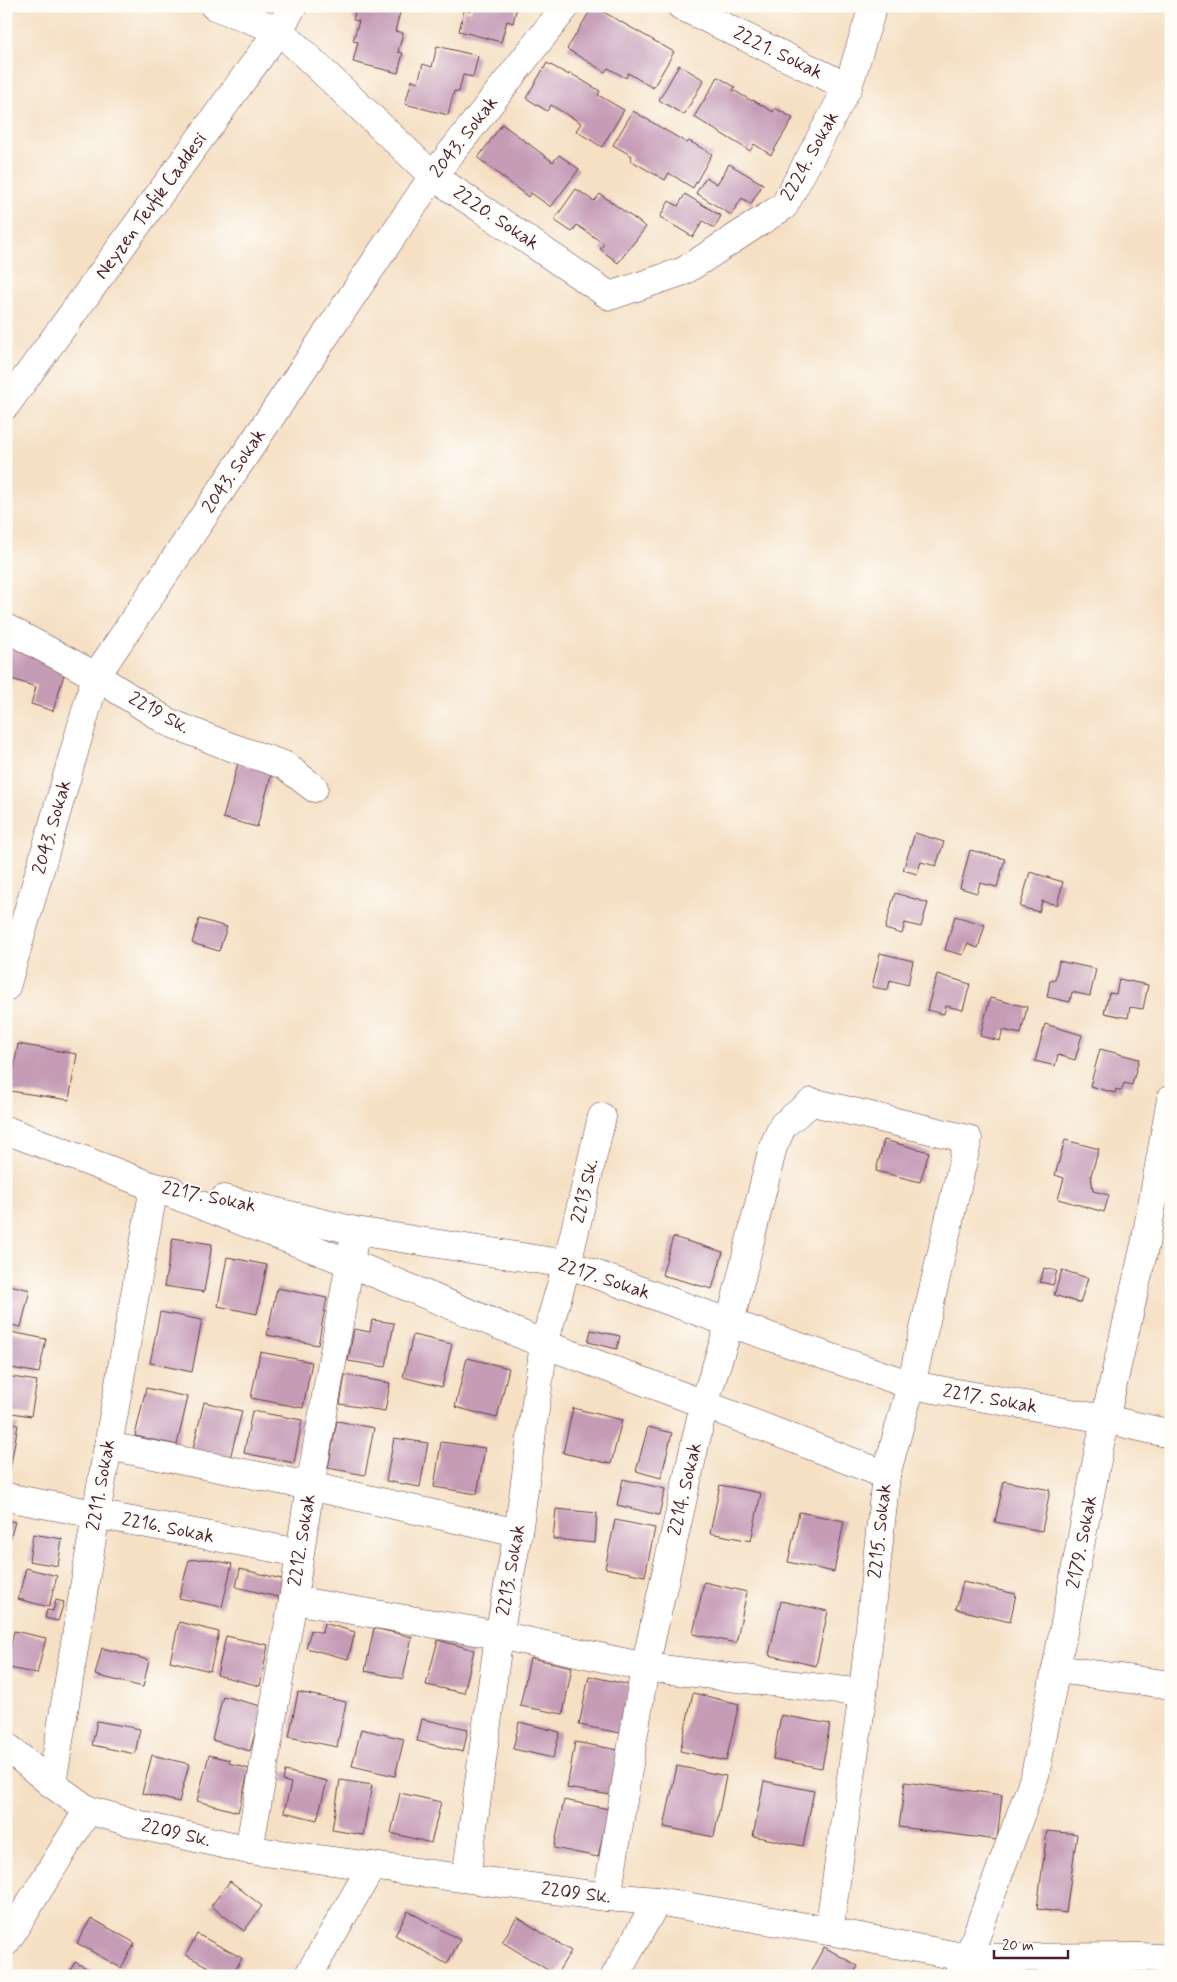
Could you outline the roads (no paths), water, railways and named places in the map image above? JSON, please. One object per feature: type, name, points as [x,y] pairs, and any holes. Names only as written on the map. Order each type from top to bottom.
[{"type":"street","points":[[214,6],[279,30]]},
{"type":"street","name":"Neyzen Tevfik Caddesi","points":[[6,405],[279,30],[293,6]]},
{"type":"street","name":"2043. Sokak","points":[[6,987],[96,676],[433,176],[566,6]]},
{"type":"street","name":"2221. Sokak","points":[[681,6],[848,87]]},
{"type":"street","name":"2224. Sokak","points":[[610,296],[684,271],[784,206],[848,87],[873,6]]},
{"type":"street","name":"2220. Sokak","points":[[279,30],[433,176],[610,296]]},
{"type":"street","name":"2219 Sk.","points":[[6,628],[96,676],[168,722],[228,746],[284,765],[314,788]]},
{"type":"street","name":"2179. Sokak","points":[[963,1967],[1035,1774],[1105,1419],[1145,1244],[1164,1174],[1171,1098]]},
{"type":"street","name":"2214. Sokak","points":[[607,1897],[645,1667],[704,1404],[730,1323],[773,1147],[784,1125],[812,1102],[968,1139]]},
{"type":"street","name":"2213 Sk.","points":[[567,1264],[602,1117]]},
{"type":"street","name":"2217. Sokak","points":[[6,1130],[154,1187],[210,1195],[356,1230],[567,1264],[730,1323],[911,1385],[1105,1419],[1171,1434]]},
{"type":"street","name":"2215. Sokak","points":[[829,1931],[863,1693],[886,1475],[911,1385],[968,1139]]},
{"type":"street","points":[[154,1187],[350,1263],[544,1344],[886,1475]]},
{"type":"street","name":"2211. Sokak","points":[[52,1784],[96,1514],[154,1187]]},
{"type":"street","name":"2212. Sokak","points":[[249,1850],[293,1600],[310,1486],[356,1230]]},
{"type":"street","name":"2213. Sokak","points":[[466,1878],[498,1635],[518,1533],[544,1344],[567,1264]]},
{"type":"street","points":[[108,1446],[310,1486],[518,1533]]},
{"type":"street","name":"2216. Sokak","points":[[6,1497],[300,1553]]},
{"type":"street","points":[[293,1600],[498,1635],[645,1667],[863,1693]]},
{"type":"street","points":[[1057,1669],[1171,1685]]},
{"type":"street","name":"2209 Sk.","points":[[6,1746],[52,1784],[88,1810],[148,1827],[249,1850],[607,1897],[657,1901],[829,1931],[963,1967],[1142,1956],[1171,1959]]},
{"type":"street","points":[[6,1942],[88,1810]]},
{"type":"street","points":[[308,1976],[372,1866]]},
{"type":"street","points":[[615,1976],[657,1901]]}]
